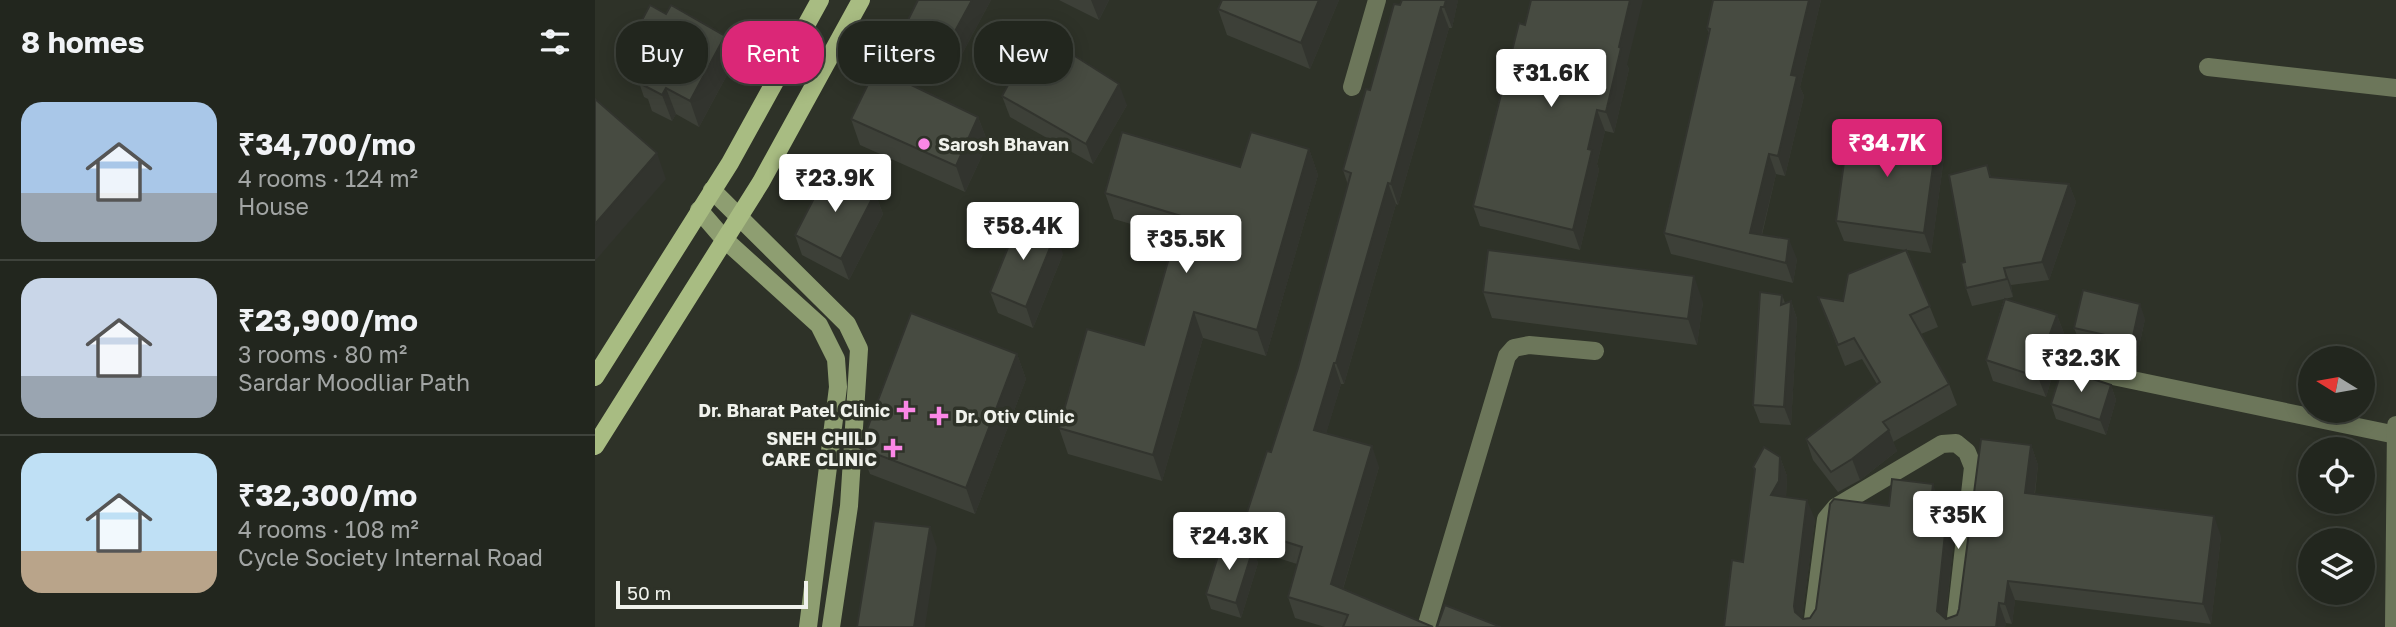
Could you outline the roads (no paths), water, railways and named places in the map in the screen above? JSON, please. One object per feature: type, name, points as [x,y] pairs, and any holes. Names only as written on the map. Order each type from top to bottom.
[{"type":"main road","points":[[595,377],[730,163],[820,0]]},
{"type":"main road","points":[[595,446],[761,182],[861,0]]},
{"type":"main road","points":[[712,190],[847,324],[859,349],[849,506],[831,627]]},
{"type":"main road","points":[[699,210],[724,239],[819,326],[836,359],[838,387],[808,627]]},
{"type":"street","points":[[1352,87],[1377,0]]},
{"type":"street","points":[[2208,66],[2396,88]]},
{"type":"street","points":[[1426,627],[1507,356],[1514,348],[1529,345],[1595,351]]},
{"type":"street","points":[[2065,366],[2396,435]]},
{"type":"street","points":[[2394,627],[2396,425]]},
{"type":"street","points":[[1812,627],[1826,519],[1836,507],[1942,444],[1956,443],[1967,452],[1973,467],[1955,627]]},
{"type":"place","name":"Sarosh Bhavan","points":[[924,144]]},
{"type":"place","name":"Dr. Bharat Patel Clinic","points":[[906,410]]},
{"type":"place","name":"Dr. Otiv Clinic","points":[[939,416]]},
{"type":"place","name":"SNEH CHILD CARE CLINIC","points":[[893,448]]}]
